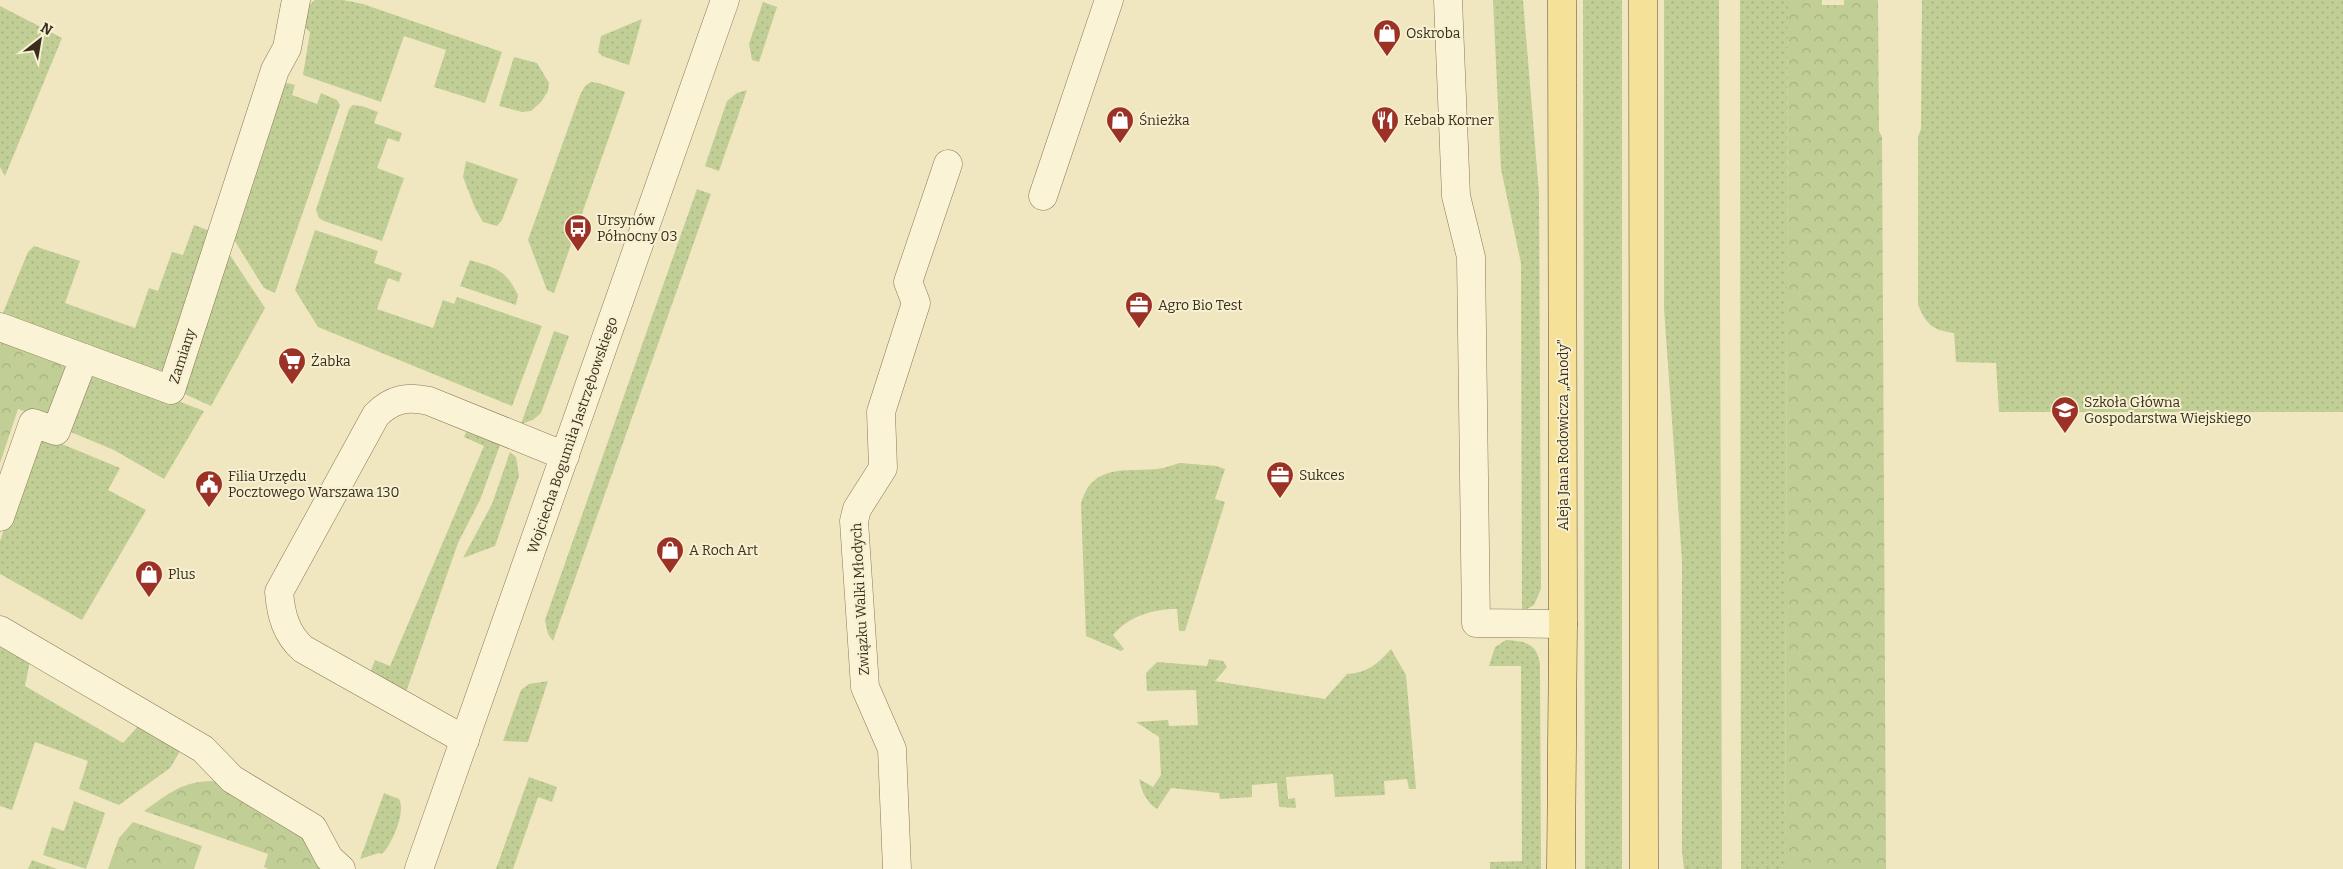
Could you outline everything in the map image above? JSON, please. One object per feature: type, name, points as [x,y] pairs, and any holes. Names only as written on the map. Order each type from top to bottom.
[{"type":"main road","name":"Aleja Jana Rodowicza „Anody”","points":[[1561,869],[1563,624],[1562,0]]},
{"type":"main road","points":[[1642,0],[1644,869]]},
{"type":"street","name":"Zamiany","points":[[84,358],[172,390],[275,70],[286,48],[296,0]]},
{"type":"street","name":"Wojciecha Bogumiła Jastrzębowskiego","points":[[419,869],[725,0]]},
{"type":"street","points":[[1043,196],[1109,0]]},
{"type":"street","points":[[1448,0],[1456,196],[1471,257],[1476,623],[1563,624]]},
{"type":"street","name":"Związku Walki Młodych","points":[[897,869],[892,749],[866,687],[854,521],[857,509],[883,468],[881,412],[916,303],[908,282],[948,164]]},
{"type":"street","points":[[0,327],[84,358],[56,431],[33,423],[0,517]]},
{"type":"street","points":[[465,740],[303,649],[290,636],[282,616],[279,592],[376,415],[385,406],[406,398],[428,401],[565,456]]},
{"type":"street","points":[[0,630],[203,748],[232,779],[313,828],[330,858],[341,869]]},
{"type":"green space","points":[[315,0],[343,0],[363,4],[502,52],[485,103],[434,87],[446,50],[404,36],[381,102],[303,75],[310,32],[304,25],[304,16],[308,7]]},
{"type":"green space","points":[[1493,0],[1523,0],[1539,193],[1541,589],[1534,605],[1522,612],[1521,263],[1501,169]]},
{"type":"green space","points":[[1583,0],[1622,0],[1622,869],[1585,869]]},
{"type":"green space","points":[[1664,0],[1719,0],[1722,869],[1684,869],[1682,851],[1682,560],[1664,309]]},
{"type":"green space","points":[[1740,0],[1788,0],[1785,869],[1741,869]]},
{"type":"green space","points":[[1788,0],[1822,0],[1822,5],[1844,5],[1844,0],[1878,0],[1879,131],[1882,137],[1886,869],[1785,869]]},
{"type":"green space","points":[[1922,0],[2343,0],[2343,412],[1999,412],[1996,363],[1956,362],[1954,333],[1940,330],[1931,325],[1924,317],[1918,305],[1918,137],[1921,129]]},
{"type":"green space","points":[[763,2],[777,7],[759,62],[752,60],[749,44]]},
{"type":"green space","points":[[0,6],[62,38],[5,176],[0,167]]},
{"type":"green space","points":[[642,19],[629,65],[602,56],[598,52],[601,36]]},
{"type":"green space","points":[[514,57],[537,63],[549,83],[548,91],[541,102],[531,111],[522,112],[499,106]]},
{"type":"green space","points":[[591,82],[625,92],[554,293],[547,290],[528,240],[580,95],[585,86]]},
{"type":"green space","points":[[283,84],[295,85],[292,95],[317,104],[321,93],[337,100],[340,105],[275,293],[264,288],[231,235]]},
{"type":"green space","points":[[747,90],[719,171],[705,166],[727,101],[737,93]]},
{"type":"green space","points":[[353,105],[378,112],[374,123],[402,133],[399,142],[388,138],[377,168],[404,178],[382,241],[324,221],[319,218],[316,210],[349,109]]},
{"type":"green space","points":[[466,161],[518,179],[502,220],[497,226],[483,222],[475,208],[463,177]]},
{"type":"green space","points":[[697,189],[711,194],[553,641],[548,634],[545,620]]},
{"type":"green space","points":[[194,225],[216,233],[169,375],[2,315],[28,252],[34,246],[80,261],[65,303],[135,328],[149,288],[158,291],[172,252],[183,255]]},
{"type":"green space","points":[[315,230],[378,251],[374,263],[402,273],[399,282],[388,278],[377,309],[433,328],[443,300],[454,304],[457,297],[542,326],[512,406],[318,327],[295,290]]},
{"type":"green space","points":[[228,252],[265,308],[211,406],[180,392]]},
{"type":"green space","points":[[470,260],[493,268],[504,275],[518,295],[516,305],[460,286]]},
{"type":"green space","points":[[554,331],[569,336],[541,413],[533,420],[521,424]]},
{"type":"green space","points":[[0,334],[76,361],[54,422],[18,409],[0,463]]},
{"type":"green space","points":[[90,367],[204,411],[164,479],[114,450],[66,430]]},
{"type":"green space","points":[[466,432],[500,445],[480,500],[458,543],[405,695],[370,673],[375,660],[390,666],[484,446],[464,437]]},
{"type":"green space","points":[[40,435],[120,468],[108,490],[146,510],[82,620],[0,574],[0,541],[36,437]]},
{"type":"green space","points":[[510,452],[516,457],[519,476],[495,546],[463,558],[492,504]]},
{"type":"green space","points":[[1180,463],[1216,466],[1225,469],[1215,499],[1225,502],[1185,631],[1179,631],[1177,609],[1150,612],[1134,618],[1119,628],[1113,635],[1124,649],[1121,651],[1086,636],[1081,504],[1086,491],[1101,476],[1111,472],[1160,469]]},
{"type":"green space","points":[[1506,640],[1529,644],[1536,652],[1540,664],[1541,869],[1490,869],[1490,862],[1522,861],[1521,666],[1489,666],[1495,647]]},
{"type":"green space","points":[[0,644],[30,661],[25,686],[123,743],[140,724],[178,747],[179,753],[170,768],[119,805],[79,789],[88,761],[35,742],[12,810],[0,806]]},
{"type":"green space","points":[[1391,649],[1406,675],[1416,789],[1409,789],[1407,779],[1384,781],[1385,795],[1335,797],[1333,774],[1286,777],[1288,799],[1295,798],[1296,808],[1279,807],[1277,783],[1252,785],[1252,797],[1220,799],[1219,793],[1171,788],[1157,809],[1145,796],[1139,779],[1153,787],[1161,775],[1159,737],[1136,722],[1168,720],[1169,726],[1198,725],[1196,690],[1147,691],[1146,673],[1157,662],[1207,666],[1209,659],[1223,661],[1227,667],[1215,681],[1325,699],[1347,674],[1360,672],[1372,667]]},
{"type":"green space","points":[[548,681],[528,742],[503,741],[521,690],[529,684]]},
{"type":"green space","points":[[529,777],[557,787],[552,802],[538,797],[513,869],[496,869]]},
{"type":"green space","points":[[213,781],[302,833],[324,869],[268,869],[264,867],[268,854],[144,811],[184,786]]},
{"type":"green space","points":[[384,793],[399,799],[401,811],[398,826],[385,851],[381,854],[360,859]]},
{"type":"green space","points":[[74,801],[105,813],[86,869],[43,855],[52,827],[64,831]]},
{"type":"green space","points":[[133,822],[202,846],[194,869],[108,869],[119,838]]},
{"type":"green space","points":[[32,860],[57,869],[28,869]]},
{"type":"place","name":"Oskroba","points":[[1387,57]]},
{"type":"place","name":"Śnieżka","points":[[1120,144]]},
{"type":"place","name":"Kebab Korner","points":[[1385,144]]},
{"type":"place","name":"Ursynów Północny 03","points":[[578,252]]},
{"type":"place","name":"Agro Bio Test","points":[[1139,329]]},
{"type":"place","name":"Żabka","points":[[292,385]]},
{"type":"place","name":"Szkoła Główna Gospodarstwa Wiejskiego","points":[[2065,434]]},
{"type":"place","name":"Sukces","points":[[1280,499]]},
{"type":"place","name":"Filia Urzędu Pocztowego Warszawa 130","points":[[209,508]]},
{"type":"place","name":"A Roch Art","points":[[670,574]]},
{"type":"place","name":"Plus","points":[[149,598]]}]
